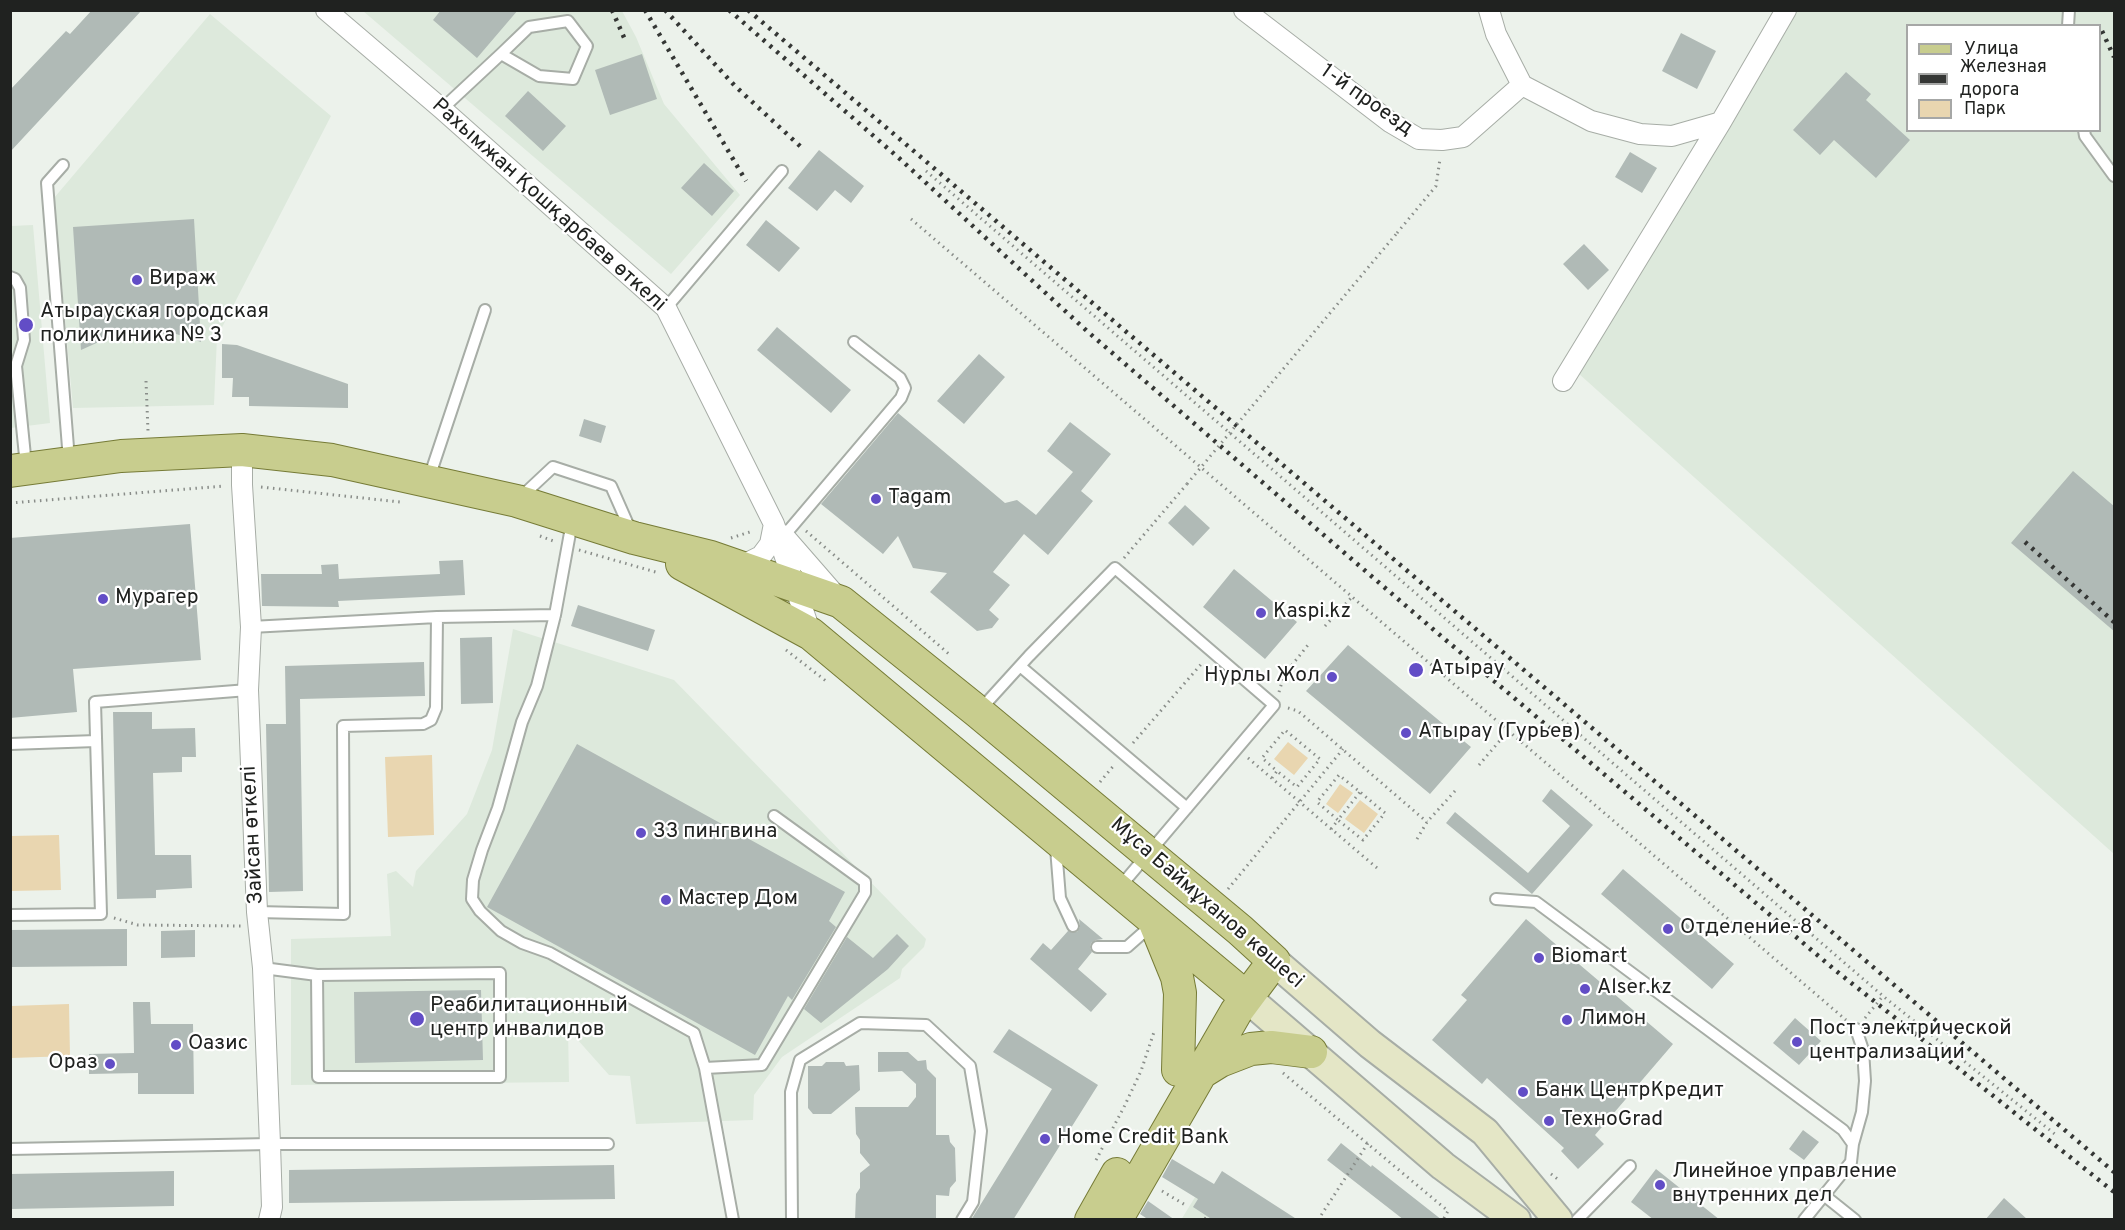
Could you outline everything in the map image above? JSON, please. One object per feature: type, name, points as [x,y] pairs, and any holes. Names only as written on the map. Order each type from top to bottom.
[{"type":"main road","points":[[18,470],[121,456],[242,450],[332,460],[428,481],[517,501],[569,532],[634,538]]},
{"type":"main road","name":"Мұса Баймұханов көшесі","points":[[634,538],[711,556],[841,602],[978,712],[1148,854],[1370,1044],[1485,1132],[1558,1220]]},
{"type":"main road","name":"Мұса Баймұханов көшесі","points":[[634,538],[812,634],[1238,990],[1443,1166],[1500,1211]]},
{"type":"main road","points":[[1116,1220],[1188,1072],[1177,977],[1155,922]]},
{"type":"main road","points":[[1091,1220],[1188,1072],[1238,990],[1265,953]]},
{"type":"main road","points":[[1188,1072],[1251,1049],[1271,1047],[1311,1052]]},
{"type":"main road","points":[[1443,1166],[1467,1169],[1486,1158],[1488,1148],[1485,1132]]},
{"type":"street","name":"Рахымжан Қошқарбаев өткелі","points":[[326,10],[442,109],[666,308],[785,528],[795,586],[812,634]]},
{"type":"street","name":"1-й проезд","points":[[1244,10],[1390,122],[1419,138],[1442,140],[1463,137],[1522,86]]},
{"type":"street","points":[[1489,10],[1496,34],[1522,86],[1591,121],[1640,134],[1672,135],[1721,122]]},
{"type":"street","points":[[1563,381],[1721,122],[1786,10]]},
{"type":"street","name":"Зайсан өткелі","points":[[242,450],[251,627],[248,690],[270,1144],[272,1207],[269,1220]]},
{"type":"street","points":[[739,567],[761,556],[785,528],[807,566],[841,602]]},
{"type":"lane","points":[[442,109],[529,27],[568,21],[587,46],[573,79],[539,76],[501,54]]},
{"type":"lane","points":[[2084,132],[2115,176]]},
{"type":"lane","points":[[63,165],[47,183],[70,464]]},
{"type":"lane","points":[[666,308],[782,171]]},
{"type":"lane","points":[[10,277],[15,279],[20,288],[24,340],[13,366],[18,470]]},
{"type":"lane","points":[[428,481],[485,310]]},
{"type":"lane","points":[[785,528],[902,398],[905,388],[900,378],[854,342]]},
{"type":"lane","points":[[517,501],[553,468],[611,486],[634,538]]},
{"type":"lane","points":[[569,532],[555,615],[537,686],[522,722],[498,808],[476,870],[472,899],[480,911],[501,931],[550,953],[694,1033],[705,1068],[733,1220]]},
{"type":"lane","points":[[978,712],[1115,568],[1274,705],[1117,890]]},
{"type":"lane","points":[[251,627],[437,617],[555,615]]},
{"type":"lane","points":[[258,919],[344,914],[343,726],[423,724],[431,720],[436,708],[437,617]]},
{"type":"lane","points":[[1020,666],[1187,808]]},
{"type":"lane","points":[[10,915],[101,914],[95,702],[248,690]]},
{"type":"lane","points":[[10,744],[96,741]]},
{"type":"lane","points":[[705,1068],[762,1065],[865,893],[866,882],[774,816]]},
{"type":"lane","points":[[1056,838],[1060,898],[1073,926]]},
{"type":"lane","points":[[1496,899],[1536,902],[1843,1130],[1853,1144]]},
{"type":"lane","points":[[1096,947],[1127,947],[1155,922]]},
{"type":"lane","points":[[262,968],[317,975],[500,972],[500,1077],[318,1077],[317,975]]},
{"type":"lane","points":[[792,1220],[791,1092],[800,1060],[860,1023],[926,1025],[970,1066],[981,1131],[972,1202],[962,1220]]},
{"type":"lane","points":[[1804,1220],[1851,1162],[1853,1144],[1862,1112],[1865,1081],[1863,1050],[1856,1029]]},
{"type":"lane","points":[[10,1149],[270,1144],[608,1144]]},
{"type":"lane","points":[[1578,1220],[1630,1166]]},
{"type":"lane","points":[[1825,1196],[1855,1220]]},
{"type":"path","points":[[1115,568],[1436,186],[1442,140]]},
{"type":"path","points":[[926,171],[1883,996],[2056,1135]]},
{"type":"path","points":[[911,219],[1856,1029],[1883,996]]},
{"type":"path","points":[[146,381],[150,455]]},
{"type":"path","points":[[10,503],[242,485],[403,502]]},
{"type":"path","points":[[785,528],[950,655]]},
{"type":"path","points":[[535,534],[569,532],[669,576]]},
{"type":"path","points":[[1325,626],[1352,597]]},
{"type":"path","points":[[778,644],[834,687]]},
{"type":"path","points":[[1308,645],[1284,675],[1274,705],[1298,711],[1428,822]]},
{"type":"path","points":[[1100,782],[1212,651]]},
{"type":"path","points":[[1286,730],[1320,759],[1297,787],[1277,771],[1262,758],[1286,730]]},
{"type":"path","points":[[1479,765],[1508,731]]},
{"type":"path","points":[[1237,749],[1377,868]]},
{"type":"path","points":[[1227,891],[1343,749]]},
{"type":"path","points":[[1272,778],[1277,771]]},
{"type":"path","points":[[1340,775],[1385,813],[1363,840],[1338,820],[1317,802],[1340,775]]},
{"type":"path","points":[[1417,839],[1428,822],[1455,791]]},
{"type":"path","points":[[1331,829],[1360,792]]},
{"type":"path","points":[[101,914],[138,924],[258,919]]},
{"type":"path","points":[[1091,1168],[1141,1071],[1155,1029]]},
{"type":"path","points":[[1277,1068],[1448,1211],[1443,1220]]},
{"type":"path","points":[[1318,1220],[1368,1143]]},
{"type":"path","points":[[1159,1189],[1187,1206]]},
{"type":"shaded area","points":[[363,11],[622,11],[636,37],[664,104],[740,195],[671,274]]},
{"type":"shaded area","points":[[1794,11],[2114,11],[2114,854],[1578,373]]},
{"type":"shaded area","points":[[210,14],[331,116],[217,337],[214,405],[73,408],[54,198]]},
{"type":"shaded area","name":"Атырауская городская поликлиника № 3","points":[[33,225],[50,423],[11,428],[11,226]]},
{"type":"shaded area","points":[[513,629],[674,680],[926,939],[924,947],[902,969],[900,978],[782,1057],[754,1095],[753,1120],[636,1124],[630,1076],[609,1075],[568,1029],[569,1082],[291,1085],[291,939],[391,936],[387,874],[396,871],[413,887],[416,871],[467,814],[492,750]]},
{"type":"shaded area","points":[[1200,1189],[1250,1220],[1181,1220]]},
{"type":"green space","points":[[1288,742],[1308,758],[1294,775],[1274,759]]},
{"type":"green space","points":[[432,755],[434,835],[388,837],[385,757]]},
{"type":"green space","points":[[1340,784],[1353,793],[1338,813],[1326,804]]},
{"type":"green space","points":[[1360,800],[1378,814],[1364,833],[1345,819]]},
{"type":"green space","points":[[59,835],[61,890],[11,891],[11,836]]},
{"type":"green space","points":[[69,1004],[70,1056],[11,1058],[11,1006]]},
{"type":"building","points":[[92,10],[142,10],[10,152],[10,90],[66,31],[70,34]]},
{"type":"building","points":[[441,10],[518,10],[477,58],[433,20]]},
{"type":"building","points":[[1681,33],[1716,51],[1697,89],[1662,71]]},
{"type":"building","points":[[642,54],[657,99],[610,115],[595,70]]},
{"type":"building","points":[[1846,72],[1871,94],[1866,100],[1910,140],[1876,178],[1834,140],[1820,155],[1793,130]]},
{"type":"building","points":[[528,91],[566,126],[543,151],[505,116]]},
{"type":"building","points":[[819,150],[864,186],[851,203],[835,190],[817,211],[788,188]]},
{"type":"building","points":[[1630,152],[1657,168],[1642,193],[1615,177]]},
{"type":"building","points":[[704,163],[734,191],[712,216],[681,188]]},
{"type":"building","name":"Вираж","points":[[194,219],[201,342],[173,333],[112,336],[81,350],[73,227]]},
{"type":"building","points":[[766,220],[800,248],[779,272],[746,245]]},
{"type":"building","points":[[1584,244],[1609,270],[1588,290],[1563,264]]},
{"type":"building","points":[[777,327],[851,390],[831,413],[757,350]]},
{"type":"building","points":[[222,344],[237,345],[348,384],[348,408],[249,406],[249,397],[232,397],[233,378],[222,378]]},
{"type":"building","points":[[979,354],[1005,377],[964,424],[937,401]]},
{"type":"building","points":[[898,413],[1005,503],[1017,500],[1036,515],[1073,472],[1047,451],[1070,422],[1111,454],[1081,491],[1093,501],[1048,555],[1024,534],[993,572],[1010,585],[989,610],[999,619],[992,628],[977,631],[930,592],[947,573],[913,568],[898,536],[883,554],[821,504]]},
{"type":"building","points":[[584,419],[606,426],[601,443],[579,436]]},
{"type":"building","points":[[2073,471],[2115,507],[2115,632],[2011,543]]},
{"type":"building","points":[[1185,505],[1210,528],[1193,546],[1168,523]]},
{"type":"building","name":"Мурагер","points":[[190,524],[201,660],[73,669],[77,712],[10,718],[10,538]]},
{"type":"building","points":[[463,560],[465,595],[338,601],[339,607],[262,606],[261,574],[322,574],[321,565],[338,564],[339,579],[440,574],[439,561]]},
{"type":"building","points":[[1234,569],[1297,622],[1265,659],[1203,607]]},
{"type":"building","points":[[578,605],[655,630],[648,651],[571,626]]},
{"type":"building","points":[[492,637],[493,703],[461,704],[460,638]]},
{"type":"building","name":"Атырау (Гурьев)","points":[[1348,645],[1471,747],[1430,794],[1306,691]]},
{"type":"building","points":[[424,662],[425,696],[300,699],[303,891],[269,892],[266,724],[286,724],[285,666]]},
{"type":"building","points":[[113,712],[152,712],[152,729],[195,728],[196,757],[182,757],[182,772],[153,773],[155,855],[191,855],[192,888],[156,890],[156,898],[117,899]]},
{"type":"building","name":"Мастер Дом","points":[[577,744],[845,892],[829,921],[836,927],[792,1000],[788,996],[755,1055],[487,907]]},
{"type":"building","points":[[1551,789],[1593,825],[1532,894],[1446,823],[1455,812],[1528,873],[1570,826],[1542,801]]},
{"type":"building","name":"Отделение-8","points":[[1623,869],[1734,964],[1712,989],[1601,894]]},
{"type":"building","points":[[1079,919],[1103,939],[1091,943],[1092,952],[1078,969],[1107,994],[1091,1012],[1030,959],[1043,943],[1051,950],[1068,931],[1077,932],[1080,927]]},
{"type":"building","name":"Лимон","points":[[1526,919],[1673,1044],[1595,1135],[1604,1144],[1578,1169],[1561,1151],[1564,1148],[1487,1078],[1482,1084],[1432,1040],[1467,1000],[1461,995]]},
{"type":"building","points":[[127,929],[127,966],[10,967],[10,930]]},
{"type":"building","points":[[195,930],[195,957],[161,958],[161,931]]},
{"type":"building","points":[[897,934],[909,946],[888,969],[821,1023],[804,1009],[847,937],[873,958]]},
{"type":"building","name":"Реабилитационный центр инвалидов","points":[[481,990],[483,1060],[355,1063],[354,992]]},
{"type":"building","points":[[133,1002],[150,1002],[151,1024],[193,1024],[194,1094],[138,1094],[138,1073],[89,1074],[89,1054],[134,1053]]},
{"type":"building","name":"Пост электрической централизации","points":[[1795,1018],[1821,1041],[1799,1065],[1773,1043]]},
{"type":"building","points":[[1009,1029],[1098,1085],[1013,1220],[971,1220],[1052,1089],[993,1052]]},
{"type":"building","points":[[878,1052],[908,1052],[918,1061],[926,1060],[927,1069],[936,1078],[936,1135],[949,1135],[950,1142],[955,1148],[956,1181],[950,1188],[949,1196],[936,1195],[936,1220],[855,1220],[860,1173],[870,1165],[860,1153],[860,1140],[856,1134],[855,1107],[908,1107],[916,1097],[916,1084],[902,1071],[878,1072]]},
{"type":"building","points":[[826,1062],[844,1062],[846,1066],[859,1065],[860,1090],[831,1114],[813,1114],[808,1108],[808,1066],[822,1066]]},
{"type":"building","points":[[1803,1130],[1819,1142],[1804,1160],[1789,1149]]},
{"type":"building","points":[[1341,1143],[1442,1220],[1404,1220],[1327,1160]]},
{"type":"building","points":[[1172,1159],[1214,1184],[1222,1171],[1298,1220],[1213,1220],[1193,1207],[1198,1199],[1162,1177]]},
{"type":"building","points":[[614,1165],[615,1199],[289,1203],[289,1170]]},
{"type":"building","name":"Линейное управление внутренних дел","points":[[1656,1169],[1720,1220],[1654,1220],[1631,1202]]},
{"type":"building","points":[[174,1171],[174,1206],[10,1209],[10,1174]]},
{"type":"building","points":[[2004,1198],[2028,1220],[1985,1220]]},
{"type":"building","points":[[1148,1201],[1175,1220],[1149,1220],[1140,1214]]},
{"type":"railway","points":[[612,10],[626,42]]},
{"type":"railway","points":[[645,10],[746,181]]},
{"type":"railway","points":[[665,10],[735,86],[801,147]]},
{"type":"railway","points":[[729,10],[900,159],[1088,332],[1434,630],[1835,970],[2114,1192]]},
{"type":"railway","points":[[748,10],[2114,1172]]},
{"type":"railway","points":[[2102,31],[2114,57]]},
{"type":"railway","points":[[2025,542],[2114,622]]},
{"type":"place","name":"Вираж","points":[[137,280]]},
{"type":"place","name":"Атырауская городская поликлиника № 3","points":[[26,325]]},
{"type":"place","name":"Tagam","points":[[876,499]]},
{"type":"place","name":"Мурагер","points":[[103,599]]},
{"type":"place","name":"Kaspi.kz","points":[[1261,613]]},
{"type":"place","name":"Атырау","points":[[1416,670]]},
{"type":"place","name":"Нурлы Жол","points":[[1332,677]]},
{"type":"place","name":"Атырау (Гурьев)","points":[[1406,733]]},
{"type":"place","name":"33 пингвина","points":[[641,833]]},
{"type":"place","name":"Мастер Дом","points":[[666,900]]},
{"type":"place","name":"Отделение-8","points":[[1668,929]]},
{"type":"place","name":"Biomart","points":[[1539,958]]},
{"type":"place","name":"Alser.kz","points":[[1585,989]]},
{"type":"place","name":"Реабилитационный центр инвалидов","points":[[417,1019]]},
{"type":"place","name":"Лимон","points":[[1567,1020]]},
{"type":"place","name":"Пост электрической централизации","points":[[1797,1042]]},
{"type":"place","name":"Оазис","points":[[176,1045]]},
{"type":"place","name":"Ораз","points":[[110,1064]]},
{"type":"place","name":"Банк ЦентрКредит","points":[[1523,1092]]},
{"type":"place","name":"ТехноGrad","points":[[1549,1121]]},
{"type":"place","name":"Home Credit Bank","points":[[1045,1139]]},
{"type":"place","name":"Линейное управление внутренних дел","points":[[1660,1185]]}]
